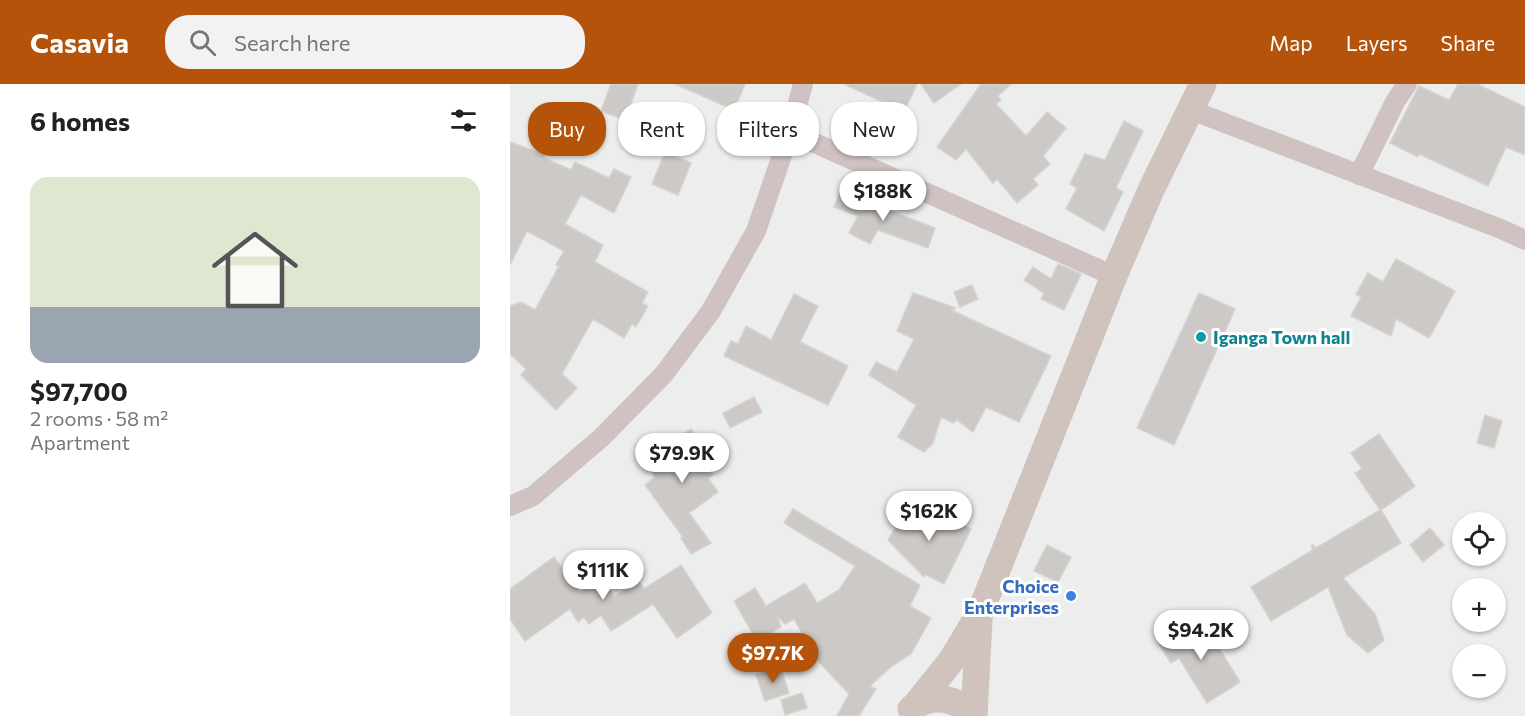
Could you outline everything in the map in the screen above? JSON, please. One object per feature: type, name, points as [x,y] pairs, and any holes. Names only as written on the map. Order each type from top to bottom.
[{"type":"main road","points":[[910,711],[951,662],[980,613],[1114,276],[1151,190],[1203,84]]},
{"type":"main road","points":[[974,715],[980,613]]},
{"type":"main road","points":[[910,711],[927,700],[940,699],[964,706],[974,715]]},
{"type":"street","points":[[798,102],[803,84]]},
{"type":"street","points":[[1359,175],[1395,102],[1407,84]]},
{"type":"street","points":[[1191,110],[1502,229],[1525,240]]},
{"type":"street","points":[[819,145],[1114,276]]},
{"type":"street","points":[[510,506],[533,496],[601,438],[664,374],[711,311],[756,231],[782,156]]},
{"type":"building","points":[[611,84],[638,84],[632,102],[618,102],[618,117],[606,113],[604,102]]},
{"type":"building","points":[[675,84],[745,84],[737,102],[717,103]]},
{"type":"building","points":[[844,84],[917,84],[909,102],[883,102]]},
{"type":"building","points":[[921,84],[961,84],[934,103]]},
{"type":"building","points":[[981,84],[1011,84],[998,96],[1001,100],[996,104],[1026,136],[1047,112],[1066,128],[1043,156],[1050,164],[1033,179],[1038,185],[1017,203],[997,179],[993,183],[966,149],[956,160],[937,147]]},
{"type":"building","points":[[1458,84],[1477,84],[1525,107],[1525,155],[1506,147],[1488,186],[1390,143],[1419,86],[1449,100]]},
{"type":"building","points":[[1124,121],[1143,131],[1116,188],[1123,192],[1104,231],[1066,209],[1077,188],[1070,184],[1085,154],[1105,160]]},
{"type":"building","points":[[510,142],[528,149],[528,156],[545,156],[544,158],[571,170],[575,162],[609,178],[614,169],[631,177],[614,213],[581,195],[565,224],[603,245],[595,262],[648,292],[642,303],[648,306],[636,327],[632,324],[624,338],[593,319],[562,374],[577,388],[556,410],[521,375],[526,369],[510,354],[510,306],[521,302],[535,310],[559,266],[556,265],[564,251],[527,231],[510,265]]},
{"type":"building","points":[[663,156],[674,156],[691,163],[678,195],[652,184]]},
{"type":"building","points":[[840,192],[935,228],[928,248],[878,230],[870,244],[849,233],[858,216],[834,207]]},
{"type":"building","points":[[1396,259],[1455,291],[1429,338],[1396,319],[1391,336],[1351,316],[1361,297],[1356,294],[1368,273],[1383,282]]},
{"type":"building","points":[[1058,264],[1081,274],[1064,310],[1041,299],[1044,293],[1024,280],[1033,267],[1051,279]]},
{"type":"building","points":[[972,285],[978,299],[960,307],[954,292]]},
{"type":"building","points":[[913,293],[956,308],[951,310],[1051,356],[1019,422],[986,407],[973,432],[957,420],[953,423],[941,417],[933,443],[924,452],[898,437],[916,405],[869,375],[876,362],[897,372],[914,339],[897,331]]},
{"type":"building","points":[[1199,293],[1235,309],[1174,445],[1137,428]]},
{"type":"building","points":[[794,294],[818,306],[800,342],[848,366],[828,405],[724,356],[731,341],[738,344],[746,326],[771,340]]},
{"type":"building","points":[[754,397],[762,412],[730,428],[723,413]]},
{"type":"building","points":[[1485,415],[1502,421],[1494,448],[1477,443]]},
{"type":"building","points":[[691,429],[705,449],[700,452],[713,475],[708,478],[718,492],[689,513],[711,543],[691,554],[681,538],[683,537],[645,485],[655,477],[645,462],[656,455],[649,445],[664,435],[670,444]]},
{"type":"building","points":[[1379,434],[1415,486],[1381,510],[1401,543],[1343,578],[1375,614],[1384,640],[1368,653],[1347,635],[1328,587],[1271,621],[1251,587],[1313,550],[1311,546],[1316,548],[1380,510],[1355,473],[1362,469],[1351,453]]},
{"type":"building","points":[[911,503],[935,518],[938,512],[971,529],[944,584],[925,574],[924,577],[888,540]]},
{"type":"building","points":[[793,509],[920,585],[910,606],[931,618],[911,654],[893,665],[870,686],[876,689],[859,716],[837,716],[849,694],[817,660],[794,619],[785,624],[777,616],[781,627],[757,641],[734,601],[755,588],[766,606],[805,583],[817,603],[839,590],[855,566],[784,523]]},
{"type":"building","points":[[1430,528],[1444,545],[1423,562],[1410,545]]},
{"type":"building","points":[[1047,545],[1071,557],[1058,582],[1034,571]]},
{"type":"building","points":[[554,557],[580,592],[603,578],[614,597],[638,580],[644,589],[681,565],[712,613],[677,638],[653,604],[611,631],[601,615],[589,624],[584,617],[578,622],[570,609],[525,641],[510,619],[510,589]]},
{"type":"building","points":[[1197,620],[1208,639],[1212,637],[1240,682],[1207,703],[1179,658],[1171,663],[1159,644]]},
{"type":"building","points":[[780,666],[789,693],[765,701],[756,675]]},
{"type":"building","points":[[802,693],[807,708],[785,715],[781,700]]},
{"type":"place","name":"Iganga Town hall","points":[[1201,337]]},
{"type":"place","name":"Choice Enterprises","points":[[1071,596]]}]
